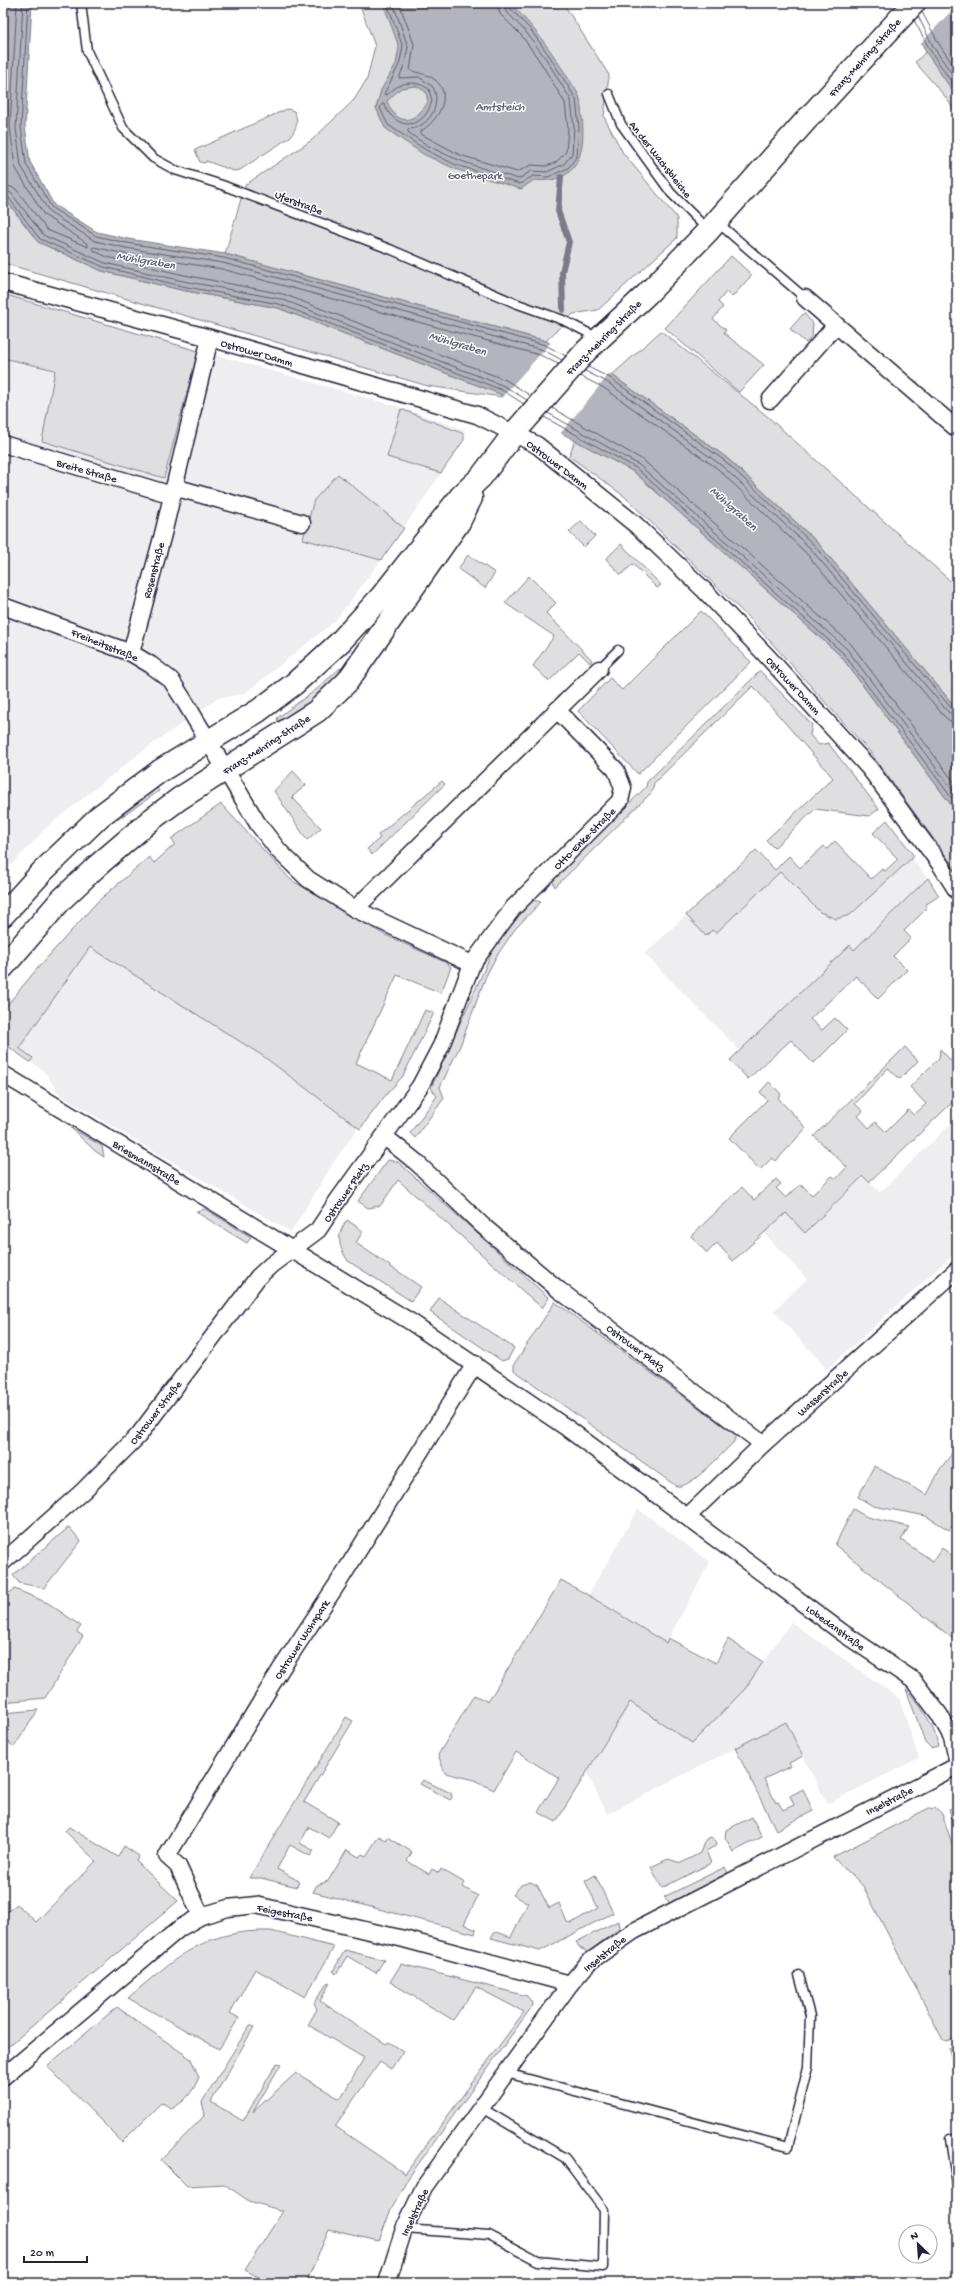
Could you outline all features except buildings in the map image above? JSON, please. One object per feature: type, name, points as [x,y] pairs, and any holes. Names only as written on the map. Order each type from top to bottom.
[{"type":"main road","name":"Franz-Mehring-Straße","points":[[3,915],[42,872],[100,816],[160,771],[258,711],[294,684],[340,642],[381,597],[460,496],[480,477],[514,432],[592,345],[647,294],[712,226],[914,3]]},
{"type":"main road","name":"Franz-Mehring-Straße","points":[[3,967],[61,900],[97,866],[156,816],[317,711],[347,682],[460,522],[480,477]]},
{"type":"street","name":"Ostrower Damm","points":[[3,282],[210,338],[478,415],[538,445],[636,525],[704,590],[831,724],[870,769],[940,864],[957,891]]},
{"type":"street","points":[[805,298],[957,429]]},
{"type":"street","points":[[770,400],[836,325]]},
{"type":"street","name":"Rosenstraße","points":[[131,653],[173,491],[210,338]]},
{"type":"street","name":"Breite Straße","points":[[3,444],[173,491]]},
{"type":"street","points":[[173,491],[302,523]]},
{"type":"street","name":"Freiheitsstraße","points":[[3,606],[131,653],[171,680],[209,740],[225,770]]},
{"type":"street","points":[[355,909],[599,669]]},
{"type":"street","name":"Otto-Enke-Straße","points":[[384,1137],[424,1079],[441,1046],[472,964],[513,908],[620,801],[623,788],[616,770],[557,710]]},
{"type":"street","points":[[225,770],[258,824],[279,851],[308,879],[355,909],[472,964]]},
{"type":"street","name":"Briesmannstraße","points":[[3,1074],[107,1139],[292,1249]]},
{"type":"street","name":"Ostrower Platz","points":[[292,1249],[318,1230],[384,1137],[416,1162],[484,1226],[559,1290],[764,1444]]},
{"type":"street","points":[[292,1249],[475,1364],[688,1516]]},
{"type":"street","name":"Ostrower Straße","points":[[3,1562],[83,1491],[138,1436],[258,1277],[292,1249]]},
{"type":"street","name":"Wasserstraße","points":[[688,1516],[764,1444],[957,1270]]},
{"type":"street","name":"Ostrower Wohnpark","points":[[202,1916],[178,1866],[167,1856],[281,1669],[338,1583],[475,1364]]},
{"type":"street","name":"Lobedanstraße","points":[[688,1516],[843,1633],[913,1680],[939,1714],[952,1737],[957,1759]]},
{"type":"street","name":"Inselstraße","points":[[386,2283],[404,2229],[424,2187],[505,2072],[570,1984],[589,1962],[628,1934],[957,1766]]},
{"type":"street","name":"Feigestraße","points":[[3,2077],[180,1928],[202,1916],[228,1908],[256,1905],[404,1939],[570,1984]]},
{"type":"lane","name":"Uferstraße","points":[[81,3],[84,42],[123,128],[153,158],[175,170],[222,185],[392,250],[515,303],[563,320],[592,345]]},
{"type":"lane","name":"An der Wachsbleiche","points":[[609,94],[621,124],[671,193],[712,226]]},
{"type":"lane","points":[[712,226],[805,298]]},
{"type":"lane","points":[[599,669],[618,650]]},
{"type":"lane","points":[[505,2072],[788,2146],[808,2067],[810,2016],[799,1975]]},
{"type":"lane","points":[[404,2229],[489,2235],[538,2261],[603,2267],[604,2210],[565,2158],[480,2107]]},
{"type":"lane","points":[[957,2138],[950,2139],[957,2186]]},
{"type":"shaded area","points":[[3,294],[402,408],[465,430],[464,440],[387,552],[335,621],[244,694],[218,698],[140,753],[48,826],[3,874]]},
{"type":"shaded area","points":[[911,858],[928,878],[854,950],[849,946],[740,1051],[645,954],[686,915],[706,936],[712,930],[716,933],[780,872],[820,912],[850,915]]},
{"type":"shaded area","points":[[90,947],[263,1056],[358,1128],[337,1157],[291,1232],[61,1096],[44,1071],[15,1051]]},
{"type":"shaded area","points":[[957,1118],[957,1251],[827,1369],[774,1311],[807,1279],[764,1233],[786,1213],[806,1232],[864,1176],[880,1192]]},
{"type":"shaded area","points":[[638,1509],[710,1562],[666,1643],[588,1595]]},
{"type":"shaded area","points":[[791,1622],[899,1698],[919,1758],[827,1804],[786,1722],[607,1814],[587,1773],[630,1702],[745,1689]]},
{"type":"green space","name":"Goethepark","points":[[359,3],[563,3],[609,75],[604,117],[623,153],[677,218],[677,238],[598,310],[573,314],[546,341],[225,254],[245,185],[312,140],[354,100],[367,79],[375,46]]},
{"type":"green space","points":[[926,52],[957,97],[957,116],[948,100],[915,62]]},
{"type":"green space","points":[[287,109],[294,111],[297,121],[296,127],[290,137],[240,170],[234,171],[206,161],[205,163],[200,162],[195,150]]},
{"type":"green space","points":[[3,196],[38,242],[102,271],[181,290],[278,308],[500,394],[502,397],[428,386],[3,263]]},
{"type":"green space","points":[[731,256],[752,275],[732,297],[726,292],[718,302],[723,307],[713,319],[726,330],[724,333],[764,365],[739,392],[665,328]]},
{"type":"green space","points":[[3,294],[198,351],[164,478],[42,441],[55,370],[3,358]]},
{"type":"green space","points":[[804,313],[813,324],[812,336],[806,343],[790,329]]},
{"type":"green space","points":[[661,331],[767,416],[957,587],[957,709],[816,541],[727,458],[612,375]]},
{"type":"green space","points":[[401,409],[464,434],[464,440],[441,473],[387,457]]},
{"type":"green space","points":[[575,440],[634,472],[841,656],[957,813],[957,871],[870,752],[751,620],[624,496],[569,456]]},
{"type":"green space","points":[[338,474],[404,528],[381,560],[303,539],[314,500]]},
{"type":"green space","points":[[581,521],[595,536],[584,547],[569,532]]},
{"type":"green space","points":[[621,544],[661,585],[657,588],[633,564],[621,575],[606,559]]},
{"type":"green space","points":[[468,555],[495,573],[485,588],[458,569]]},
{"type":"green space","points":[[529,576],[556,603],[546,613],[592,660],[590,663],[579,652],[549,681],[533,666],[554,636],[505,603]]},
{"type":"green space","points":[[701,611],[751,662],[638,774],[578,711],[610,678],[622,690]]},
{"type":"green space","points":[[340,668],[342,671],[306,706],[280,725],[277,718],[317,689]]},
{"type":"green space","points":[[760,671],[812,725],[810,735],[819,745],[828,743],[879,809],[869,816],[815,809],[774,848],[766,840],[833,778],[753,686],[654,783],[652,792],[555,887],[552,879],[646,787],[647,782]]},
{"type":"green space","points":[[293,771],[306,785],[292,797],[321,828],[307,840],[274,791]]},
{"type":"green space","points":[[442,781],[445,784],[372,855],[367,849],[380,838],[378,835]]},
{"type":"green space","points":[[156,786],[159,791],[117,820],[117,816]]},
{"type":"green space","points":[[221,804],[291,880],[383,934],[447,963],[451,967],[441,993],[397,975],[356,1063],[392,1080],[425,1010],[434,1013],[403,1076],[385,1096],[360,1129],[263,1056],[90,947],[19,1048],[33,1058],[30,1062],[3,1043],[3,1010],[36,970],[97,902],[149,857],[154,863],[175,844],[171,839]]},
{"type":"green space","points":[[887,820],[914,856],[850,915],[836,919],[820,912],[780,872],[716,933],[712,930],[706,936],[686,915],[756,850],[775,870],[789,856],[800,868],[824,846],[827,849],[835,841],[871,879],[882,869],[885,871],[898,859],[873,833]]},
{"type":"green space","points":[[928,878],[939,896],[925,905],[927,908],[904,931],[911,938],[893,956],[907,970],[878,999],[856,976],[810,1019],[822,1030],[835,1018],[847,1030],[815,1062],[813,1063],[791,1040],[748,1079],[730,1060],[850,945],[854,950]]},
{"type":"green space","points":[[533,900],[541,902],[515,929],[496,957],[486,976],[460,1046],[440,1087],[444,1098],[415,1138],[410,1133],[437,1096],[431,1088],[493,950],[513,923]]},
{"type":"green space","points":[[905,1047],[918,1061],[900,1079],[888,1068],[855,1104],[863,1111],[858,1116],[869,1128],[876,1122],[886,1132],[908,1110],[914,1115],[926,1104],[910,1087],[939,1058],[940,1049],[957,1067],[957,1098],[869,1182],[863,1176],[805,1233],[786,1213],[733,1261],[717,1243],[707,1253],[691,1236],[742,1187],[754,1200],[776,1179],[781,1184],[776,1188],[786,1198],[801,1184],[812,1195],[832,1176],[836,1179],[847,1167],[814,1136]]},
{"type":"green space","points":[[769,1082],[781,1094],[778,1098],[806,1128],[776,1161],[772,1158],[760,1170],[729,1138],[767,1100],[760,1092]]},
{"type":"green space","points":[[71,1128],[102,1146],[104,1157],[95,1151]]},
{"type":"green space","points":[[388,1160],[398,1162],[549,1298],[542,1308],[398,1180],[380,1206],[368,1208],[358,1201]]},
{"type":"green space","points":[[205,1209],[251,1237],[247,1243],[196,1212]]},
{"type":"green space","points":[[347,1220],[363,1231],[356,1243],[421,1287],[411,1301],[348,1261],[340,1245],[341,1231]]},
{"type":"green space","points":[[439,1298],[514,1348],[508,1359],[502,1361],[430,1312]]},
{"type":"green space","points":[[555,1302],[737,1436],[733,1443],[697,1477],[682,1486],[676,1486],[514,1370],[514,1364]]},
{"type":"green space","points":[[954,1444],[957,1445],[957,1519],[949,1530],[926,1516],[873,1506],[858,1497],[874,1466],[927,1495],[940,1469],[951,1455]]},
{"type":"green space","points":[[853,1509],[867,1517],[909,1527],[901,1540],[933,1561],[942,1548],[957,1559],[957,1642],[835,1545]]},
{"type":"green space","points":[[69,1527],[81,1541],[44,1588],[19,1583],[13,1575]]},
{"type":"green space","points":[[561,1580],[666,1643],[668,1638],[716,1663],[728,1639],[763,1662],[745,1689],[692,1743],[630,1702],[556,1822],[538,1812],[559,1778],[516,1752],[494,1790],[474,1780],[445,1773],[438,1755],[474,1695],[488,1702]]},
{"type":"green space","points":[[15,1589],[48,1603],[81,1626],[77,1632],[83,1636],[45,1698],[3,1702],[3,1597]]},
{"type":"green space","points":[[906,1689],[934,1730],[938,1746],[931,1748],[925,1742]]},
{"type":"green space","points":[[38,1710],[14,1747],[3,1738],[3,1713]]},
{"type":"green space","points":[[346,1717],[353,1721],[304,1802],[338,1822],[329,1838],[309,1827],[300,1843],[314,1851],[310,1856],[290,1845],[277,1869],[299,1881],[297,1887],[261,1878],[249,1878]]},
{"type":"green space","points":[[786,1722],[803,1756],[789,1763],[791,1766],[764,1779],[776,1803],[778,1802],[783,1810],[794,1805],[790,1796],[803,1789],[813,1811],[776,1830],[735,1748]]},
{"type":"green space","points":[[423,1780],[451,1793],[452,1798],[450,1800],[420,1784]]},
{"type":"green space","points":[[956,1807],[957,1810],[957,1834],[949,1809]]},
{"type":"green space","points":[[929,1808],[937,1809],[942,1814],[957,1858],[957,2036],[947,2041],[943,2040],[863,1886],[833,1857]]},
{"type":"green space","points":[[752,1817],[762,1837],[733,1852],[725,1837],[726,1830]]},
{"type":"green space","points":[[69,1827],[118,1857],[124,1846],[139,1856],[136,1861],[178,1901],[3,2051],[3,1915],[17,1904],[36,1922],[96,1861],[65,1831]]},
{"type":"green space","points":[[379,1836],[386,1840],[388,1837],[412,1852],[407,1861],[429,1874],[432,1869],[439,1873],[441,1869],[465,1883],[463,1887],[478,1896],[464,1924],[476,1930],[475,1934],[313,1892],[317,1885],[328,1881],[347,1850],[359,1857],[362,1854],[366,1856]]},
{"type":"green space","points":[[711,1837],[716,1841],[717,1845],[706,1851],[711,1863],[662,1888],[651,1867],[668,1859],[681,1863],[700,1853],[705,1840]]},
{"type":"green space","points":[[725,1867],[728,1873],[670,1903],[664,1897]]},
{"type":"green space","points":[[595,1875],[613,1913],[540,1951],[491,1938],[493,1934],[497,1932],[511,1937],[528,1903],[513,1895],[521,1885],[530,1882],[537,1885],[549,1908],[559,1903],[567,1922],[571,1923],[598,1908],[585,1881]]},
{"type":"green space","points":[[618,1921],[619,1929],[588,1952],[580,1948],[576,1942]]},
{"type":"green space","points":[[271,1931],[334,1947],[305,1997],[255,1969],[230,2013],[239,2018],[219,2049],[128,1998],[176,1959],[209,1941],[227,1935]]},
{"type":"green space","points":[[345,1950],[384,1960],[376,1973],[347,1956],[336,1974],[333,1971]]},
{"type":"green space","points":[[401,1964],[527,1996],[532,2003],[531,2008],[409,2177],[391,2209],[379,2241],[329,2230],[306,2283],[270,2283],[245,2270],[283,2211],[249,2201],[224,2184],[187,2186],[161,2160],[205,2115],[202,2102],[250,2025],[254,2027],[211,2102],[243,2121],[277,2063],[281,2064],[253,2112],[296,2073],[340,2099],[364,2058],[308,2025],[317,2009],[314,2003],[328,1982],[330,1983],[320,2001],[386,2044],[389,2042],[403,2051],[391,2069],[380,2062],[335,2126],[405,2174],[524,2012],[476,1987],[453,2020],[390,1982]]},
{"type":"green space","points":[[117,2007],[191,2059],[199,2077],[191,2092],[180,2104],[170,2108],[162,2102],[122,2142],[47,2066]]},
{"type":"green space","points":[[957,2044],[957,2068],[954,2069],[949,2049]]},
{"type":"water","name":"Mühlgraben","points":[[3,3],[32,3],[25,126],[30,162],[54,205],[97,232],[128,239],[225,254],[546,341],[612,375],[727,458],[816,541],[957,709],[957,813],[841,656],[634,472],[565,435],[500,394],[278,308],[181,290],[102,271],[38,242],[3,196]]},
{"type":"water","name":"Amtsteich","points":[[383,3],[510,3],[534,29],[562,68],[579,96],[583,130],[580,154],[576,164],[570,172],[561,177],[549,180],[534,180],[521,189],[455,169],[423,154],[385,128],[376,108],[381,90],[396,64],[399,47]],"holes":[[[416,86],[426,92],[428,102],[418,114],[406,120],[396,116],[391,110],[387,101],[401,88]]]},
{"type":"water","points":[[901,3],[957,3],[957,97],[926,52]]},
{"type":"pier","points":[[899,3],[957,3],[957,5],[920,44]]},
{"type":"pier","points":[[551,342],[611,372],[560,434],[502,397]]},
{"type":"waterway","points":[[561,177],[558,211],[569,242],[562,272],[563,310]]}]
